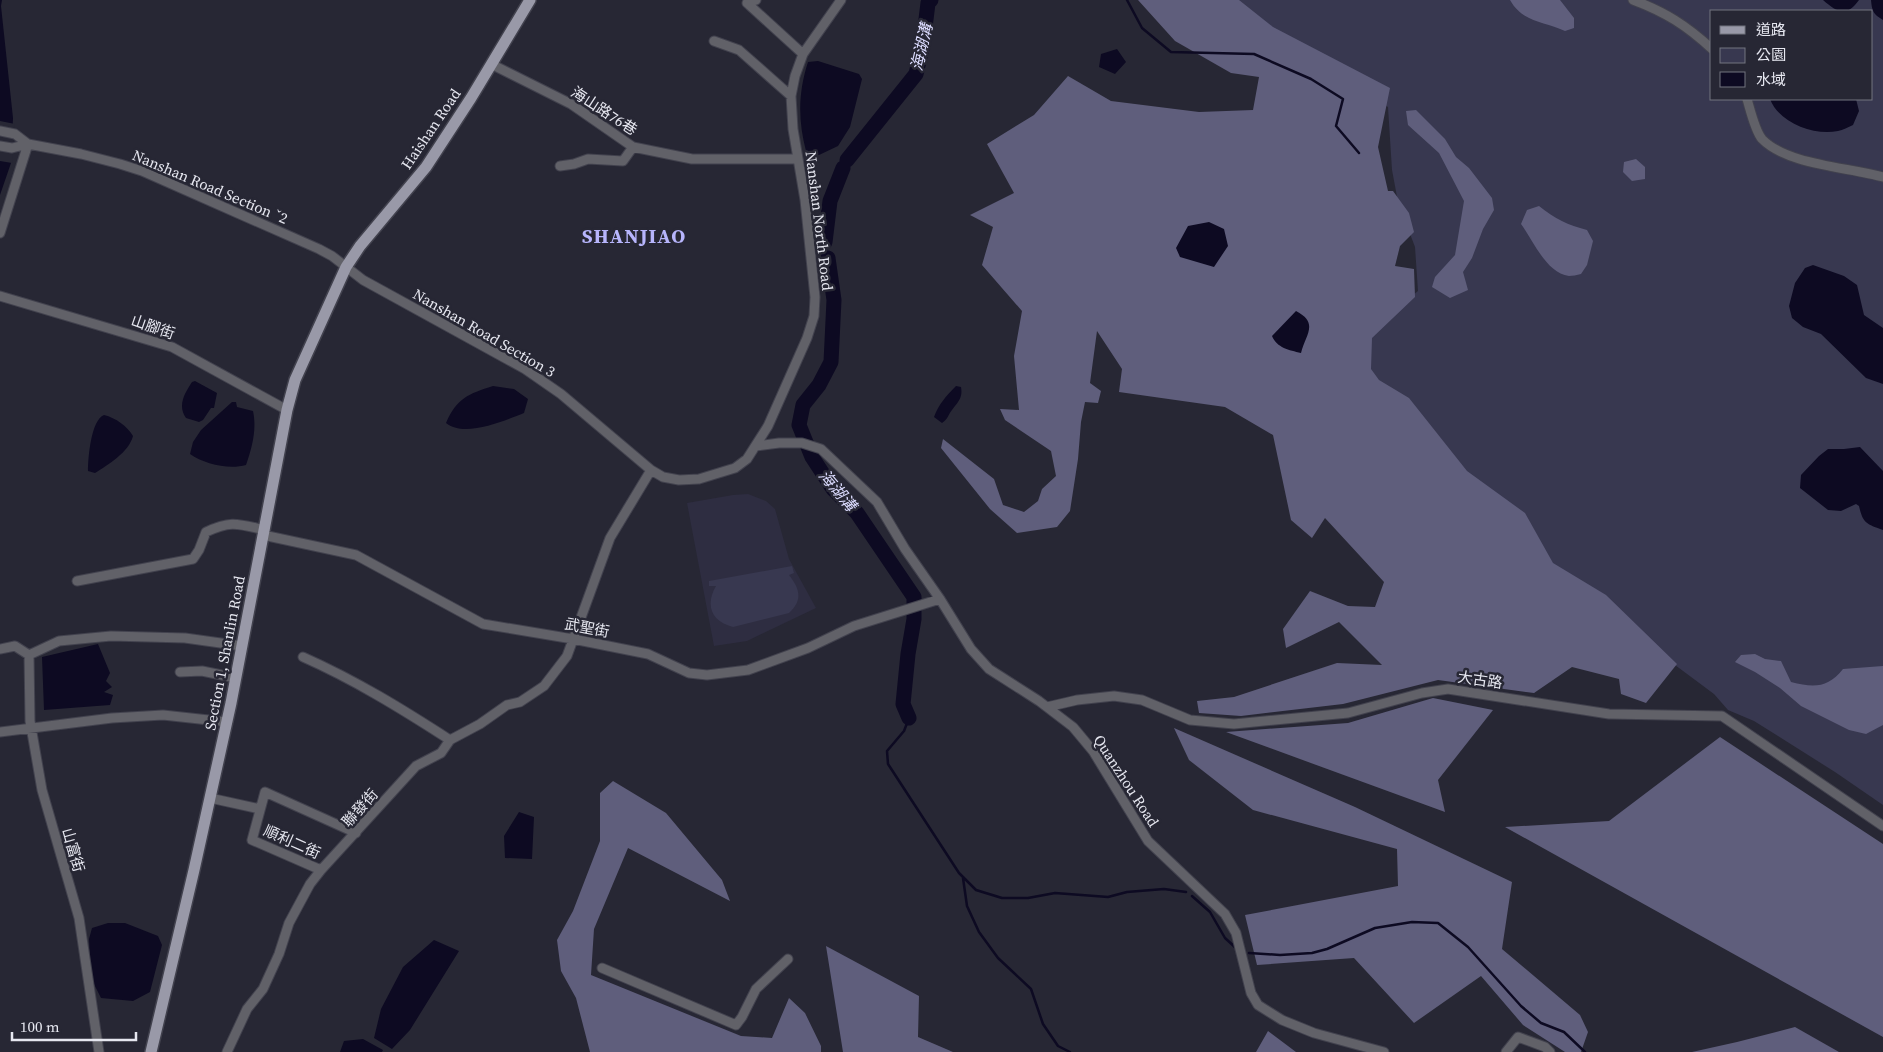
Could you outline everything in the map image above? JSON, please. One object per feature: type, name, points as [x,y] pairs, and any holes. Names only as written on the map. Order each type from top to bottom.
[{"type":"main road","name":"Haishan Road","points":[[346,267],[360,246],[426,167],[448,135],[530,0]]},
{"type":"main road","name":"Section 1, Shanlin Road","points":[[151,1052],[227,722],[287,410],[295,380],[346,267]]},
{"type":"street","points":[[756,0],[747,3],[803,54]]},
{"type":"street","name":"Nanshan North Road","points":[[756,446],[768,426],[797,363],[814,316],[815,297],[805,200],[793,129],[791,96],[795,76],[803,54],[841,0]]},
{"type":"street","points":[[1633,0],[1670,16],[1697,35],[1710,47]]},
{"type":"street","points":[[714,41],[739,50],[791,96]]},
{"type":"street","name":"海山路76巷","points":[[491,64],[571,104],[633,147],[692,159],[798,160]]},
{"type":"street","points":[[1747,100],[1761,137],[1778,152],[1883,177]]},
{"type":"street","points":[[0,131],[15,134],[28,144]]},
{"type":"street","points":[[0,146],[12,148],[28,144]]},
{"type":"street","points":[[0,233],[28,144]]},
{"type":"street","name":"Nanshan Road Section ˇ2","points":[[28,144],[81,154],[142,172],[318,249],[332,256],[346,267]]},
{"type":"street","points":[[560,166],[588,159],[623,161],[633,147]]},
{"type":"street","name":"Nanshan Road Section 3","points":[[346,267],[362,280],[525,369],[561,394],[651,470],[664,478],[679,480],[699,478],[734,468],[747,459],[756,446]]},
{"type":"street","name":"山腳街","points":[[0,296],[172,347],[287,410]]},
{"type":"street","name":"Quanzhou Road","points":[[756,446],[779,443],[805,444],[821,449],[877,502],[904,549],[982,663],[1073,727],[1092,751],[1148,841],[1225,914],[1236,934],[1251,993],[1258,1005],[1282,1020],[1314,1033],[1384,1052]]},
{"type":"street","name":"聯發街","points":[[227,1052],[247,1009],[262,989],[275,963],[289,923],[310,884],[321,870],[416,766],[441,752],[450,740],[480,724],[507,705],[520,702],[544,686],[567,656],[610,538],[651,470]]},
{"type":"street","name":"武聖街","points":[[77,581],[193,559],[206,532],[223,524],[239,524],[356,555],[483,624],[648,654],[689,673],[707,675],[748,670],[771,663],[854,626],[940,599]]},
{"type":"street","points":[[0,648],[15,646],[28,655],[59,641],[111,636],[185,638],[242,646]]},
{"type":"street","name":"山富街","points":[[28,655],[32,728],[42,790],[79,918],[99,1052]]},
{"type":"street","points":[[303,657],[339,673],[400,707],[450,740]]},
{"type":"street","points":[[180,672],[202,671],[236,678]]},
{"type":"street","name":"大古路","points":[[1047,707],[1077,700],[1114,696],[1142,700],[1190,720],[1234,724],[1348,713],[1422,693],[1448,690],[1609,714],[1722,716],[1883,826]]},
{"type":"street","points":[[0,732],[112,718],[163,715],[227,722]]},
{"type":"street","points":[[210,798],[260,809],[265,792],[356,833]]},
{"type":"street","name":"順利二街","points":[[260,809],[252,840],[321,870]]},
{"type":"street","points":[[602,968],[736,1025],[756,989],[788,959]]},
{"type":"street","points":[[1506,1052],[1518,1037],[1545,1047],[1550,1052]]},
{"type":"shaded area","points":[[1138,0],[1239,0],[1273,27],[1390,88],[1378,147],[1388,191],[1393,191],[1409,213],[1414,232],[1400,246],[1395,266],[1414,269],[1415,297],[1372,338],[1371,369],[1379,380],[1409,398],[1467,471],[1525,513],[1553,563],[1606,595],[1677,664],[1646,703],[1621,694],[1619,679],[1572,667],[1534,693],[1438,680],[1343,704],[1241,716],[1199,713],[1197,701],[1234,697],[1337,663],[1382,665],[1339,622],[1286,648],[1283,629],[1310,591],[1348,606],[1375,607],[1384,582],[1325,518],[1312,538],[1291,520],[1273,435],[1225,407],[1119,392],[1122,369],[1097,331],[1090,383],[1101,391],[1098,403],[1085,402],[1070,511],[1057,527],[1017,533],[990,509],[941,448],[943,439],[994,479],[1003,505],[1024,512],[1038,501],[1042,489],[1056,476],[1051,451],[1005,420],[1000,409],[1019,410],[1014,356],[1022,311],[982,265],[993,227],[970,215],[1014,193],[987,144],[1034,115],[1068,76],[1111,101],[1199,112],[1253,110],[1259,77],[1231,73],[1175,41]]},
{"type":"shaded area","points":[[1510,0],[1560,0],[1574,18],[1574,28],[1565,31],[1528,17],[1515,8]]},
{"type":"shaded area","points":[[1416,110],[1445,139],[1456,157],[1469,168],[1492,198],[1494,210],[1483,229],[1472,258],[1463,272],[1468,290],[1450,298],[1432,287],[1435,277],[1455,255],[1464,201],[1439,153],[1408,125],[1406,111]]},
{"type":"shaded area","points":[[1636,159],[1645,167],[1645,179],[1632,181],[1623,172],[1624,162]]},
{"type":"shaded area","points":[[1539,206],[1562,221],[1587,230],[1593,241],[1587,265],[1581,274],[1569,276],[1553,269],[1541,255],[1521,224],[1527,210]]},
{"type":"shaded area","points":[[748,494],[766,501],[775,509],[789,559],[816,608],[747,641],[714,646],[687,503]]},
{"type":"shaded area","points":[[1755,654],[1765,659],[1781,661],[1791,682],[1814,686],[1832,680],[1843,669],[1883,666],[1883,725],[1866,734],[1849,730],[1801,706],[1780,688],[1735,662],[1741,655]]},
{"type":"shaded area","points":[[1433,698],[1493,710],[1438,780],[1445,812],[1226,732],[1348,723]]},
{"type":"shaded area","points":[[1174,728],[1355,807],[1512,882],[1502,949],[1580,1015],[1588,1032],[1581,1052],[1565,1052],[1523,1025],[1481,976],[1414,1023],[1354,958],[1257,965],[1245,915],[1398,886],[1397,849],[1253,810],[1189,760]]},
{"type":"shaded area","points":[[1720,737],[1883,844],[1883,1037],[1505,827],[1609,821]]},
{"type":"shaded area","points":[[613,781],[666,813],[722,880],[730,901],[628,848],[594,929],[591,975],[741,1036],[772,1038],[789,998],[805,1013],[821,1046],[821,1052],[590,1052],[576,998],[561,971],[557,940],[573,911],[600,841],[600,793]]},
{"type":"shaded area","points":[[826,946],[919,996],[918,1037],[953,1052],[843,1052]]},
{"type":"shaded area","points":[[1795,1027],[1839,1052],[1692,1052],[1737,1042]]},
{"type":"shaded area","points":[[1268,1031],[1296,1052],[1256,1052]]},
{"type":"green space","points":[[1211,0],[1883,0],[1883,805],[1754,721],[1728,710],[1714,694],[1570,587],[1366,380],[1368,331],[1418,291],[1415,247],[1398,202],[1392,170],[1388,107]]},
{"type":"green space","points":[[792,566],[794,573],[789,575],[798,590],[798,599],[789,613],[733,627],[720,621],[715,616],[712,611],[711,600],[716,586],[709,586],[709,581]]},
{"type":"water","points":[[0,0],[2,0],[1,6],[13,118],[11,163],[0,195]]},
{"type":"water","points":[[1823,0],[1859,0],[1848,10],[1833,8]]},
{"type":"water","points":[[1871,0],[1883,0],[1883,20],[1874,12]]},
{"type":"water","points":[[1117,49],[1126,62],[1115,74],[1099,67],[1101,54]]},
{"type":"water","points":[[818,61],[859,74],[862,79],[850,127],[838,146],[819,155],[806,151],[800,117],[802,85],[808,62]]},
{"type":"water","points":[[1771,100],[1856,100],[1859,111],[1853,125],[1838,131],[1829,132],[1798,126],[1781,115]]},
{"type":"water","points":[[1209,222],[1224,229],[1228,246],[1214,267],[1180,257],[1176,248],[1188,226]]},
{"type":"water","points":[[1813,265],[1844,276],[1857,285],[1864,315],[1883,328],[1883,384],[1866,378],[1821,334],[1803,327],[1792,318],[1789,306],[1795,283],[1805,268]]},
{"type":"water","points":[[1296,311],[1303,315],[1309,325],[1308,335],[1301,353],[1280,346],[1272,336]]},
{"type":"water","points":[[195,381],[217,393],[214,408],[211,408],[203,420],[199,422],[186,418],[182,408],[185,395],[192,382]]},
{"type":"water","points":[[493,386],[514,389],[528,399],[524,413],[495,424],[473,429],[454,427],[446,423],[454,408],[464,398]]},
{"type":"water","points":[[956,386],[961,387],[961,397],[942,423],[934,417],[943,400]]},
{"type":"water","points":[[232,402],[236,402],[237,407],[253,411],[253,438],[246,465],[232,467],[217,465],[202,461],[190,454],[193,442],[201,430]]},
{"type":"water","points":[[104,415],[121,423],[133,436],[123,453],[95,473],[88,471],[90,449],[93,431],[100,418]]},
{"type":"water","points":[[1860,447],[1883,471],[1883,530],[1866,522],[1859,506],[1856,504],[1841,511],[1828,510],[1800,488],[1801,475],[1828,449]]},
{"type":"water","points":[[98,644],[110,673],[106,681],[112,687],[104,692],[113,695],[110,705],[44,710],[42,657]]},
{"type":"water","points":[[519,812],[534,817],[532,859],[505,858],[504,836]]},
{"type":"water","points":[[108,923],[125,923],[158,936],[162,945],[150,992],[133,1001],[101,998],[91,978],[89,939],[92,928]]},
{"type":"water","points":[[434,940],[459,951],[410,1030],[392,1049],[374,1038],[381,1009],[403,967]]},
{"type":"water","points":[[363,1039],[383,1050],[382,1052],[340,1052],[344,1041]]},
{"type":"pier","points":[[0,121],[15,124],[12,163],[0,161]]},
{"type":"waterway","name":"海湖溝","points":[[847,160],[916,74],[923,44],[928,3],[931,0]]},
{"type":"waterway","points":[[1127,0],[1142,28],[1171,52],[1254,54],[1311,79],[1343,99],[1336,126],[1359,153]]},
{"type":"waterway","name":"海湖溝","points":[[825,242],[830,201],[843,168]]},
{"type":"waterway","name":"海湖溝","points":[[828,258],[834,300],[831,362],[819,385],[803,405],[799,425],[812,457],[833,489],[857,513],[914,597],[914,619],[903,704],[909,718]]},
{"type":"waterway","points":[[909,718],[904,731],[887,751],[888,764],[959,873],[976,890],[1002,898],[1028,898],[1055,893],[1108,897],[1127,892],[1164,889],[1186,892]]},
{"type":"waterway","points":[[963,878],[967,906],[979,932],[998,958],[1031,989],[1043,1024],[1058,1046],[1070,1052]]},
{"type":"waterway","points":[[1192,896],[1210,912],[1225,938],[1237,949]]},
{"type":"waterway","points":[[1249,953],[1280,955],[1312,953],[1327,949],[1375,928],[1412,922],[1438,923],[1468,947],[1521,1006],[1541,1023],[1564,1032],[1585,1052]]},
{"type":"district","name":"SHANJIAO","points":[[634,236]]}]
